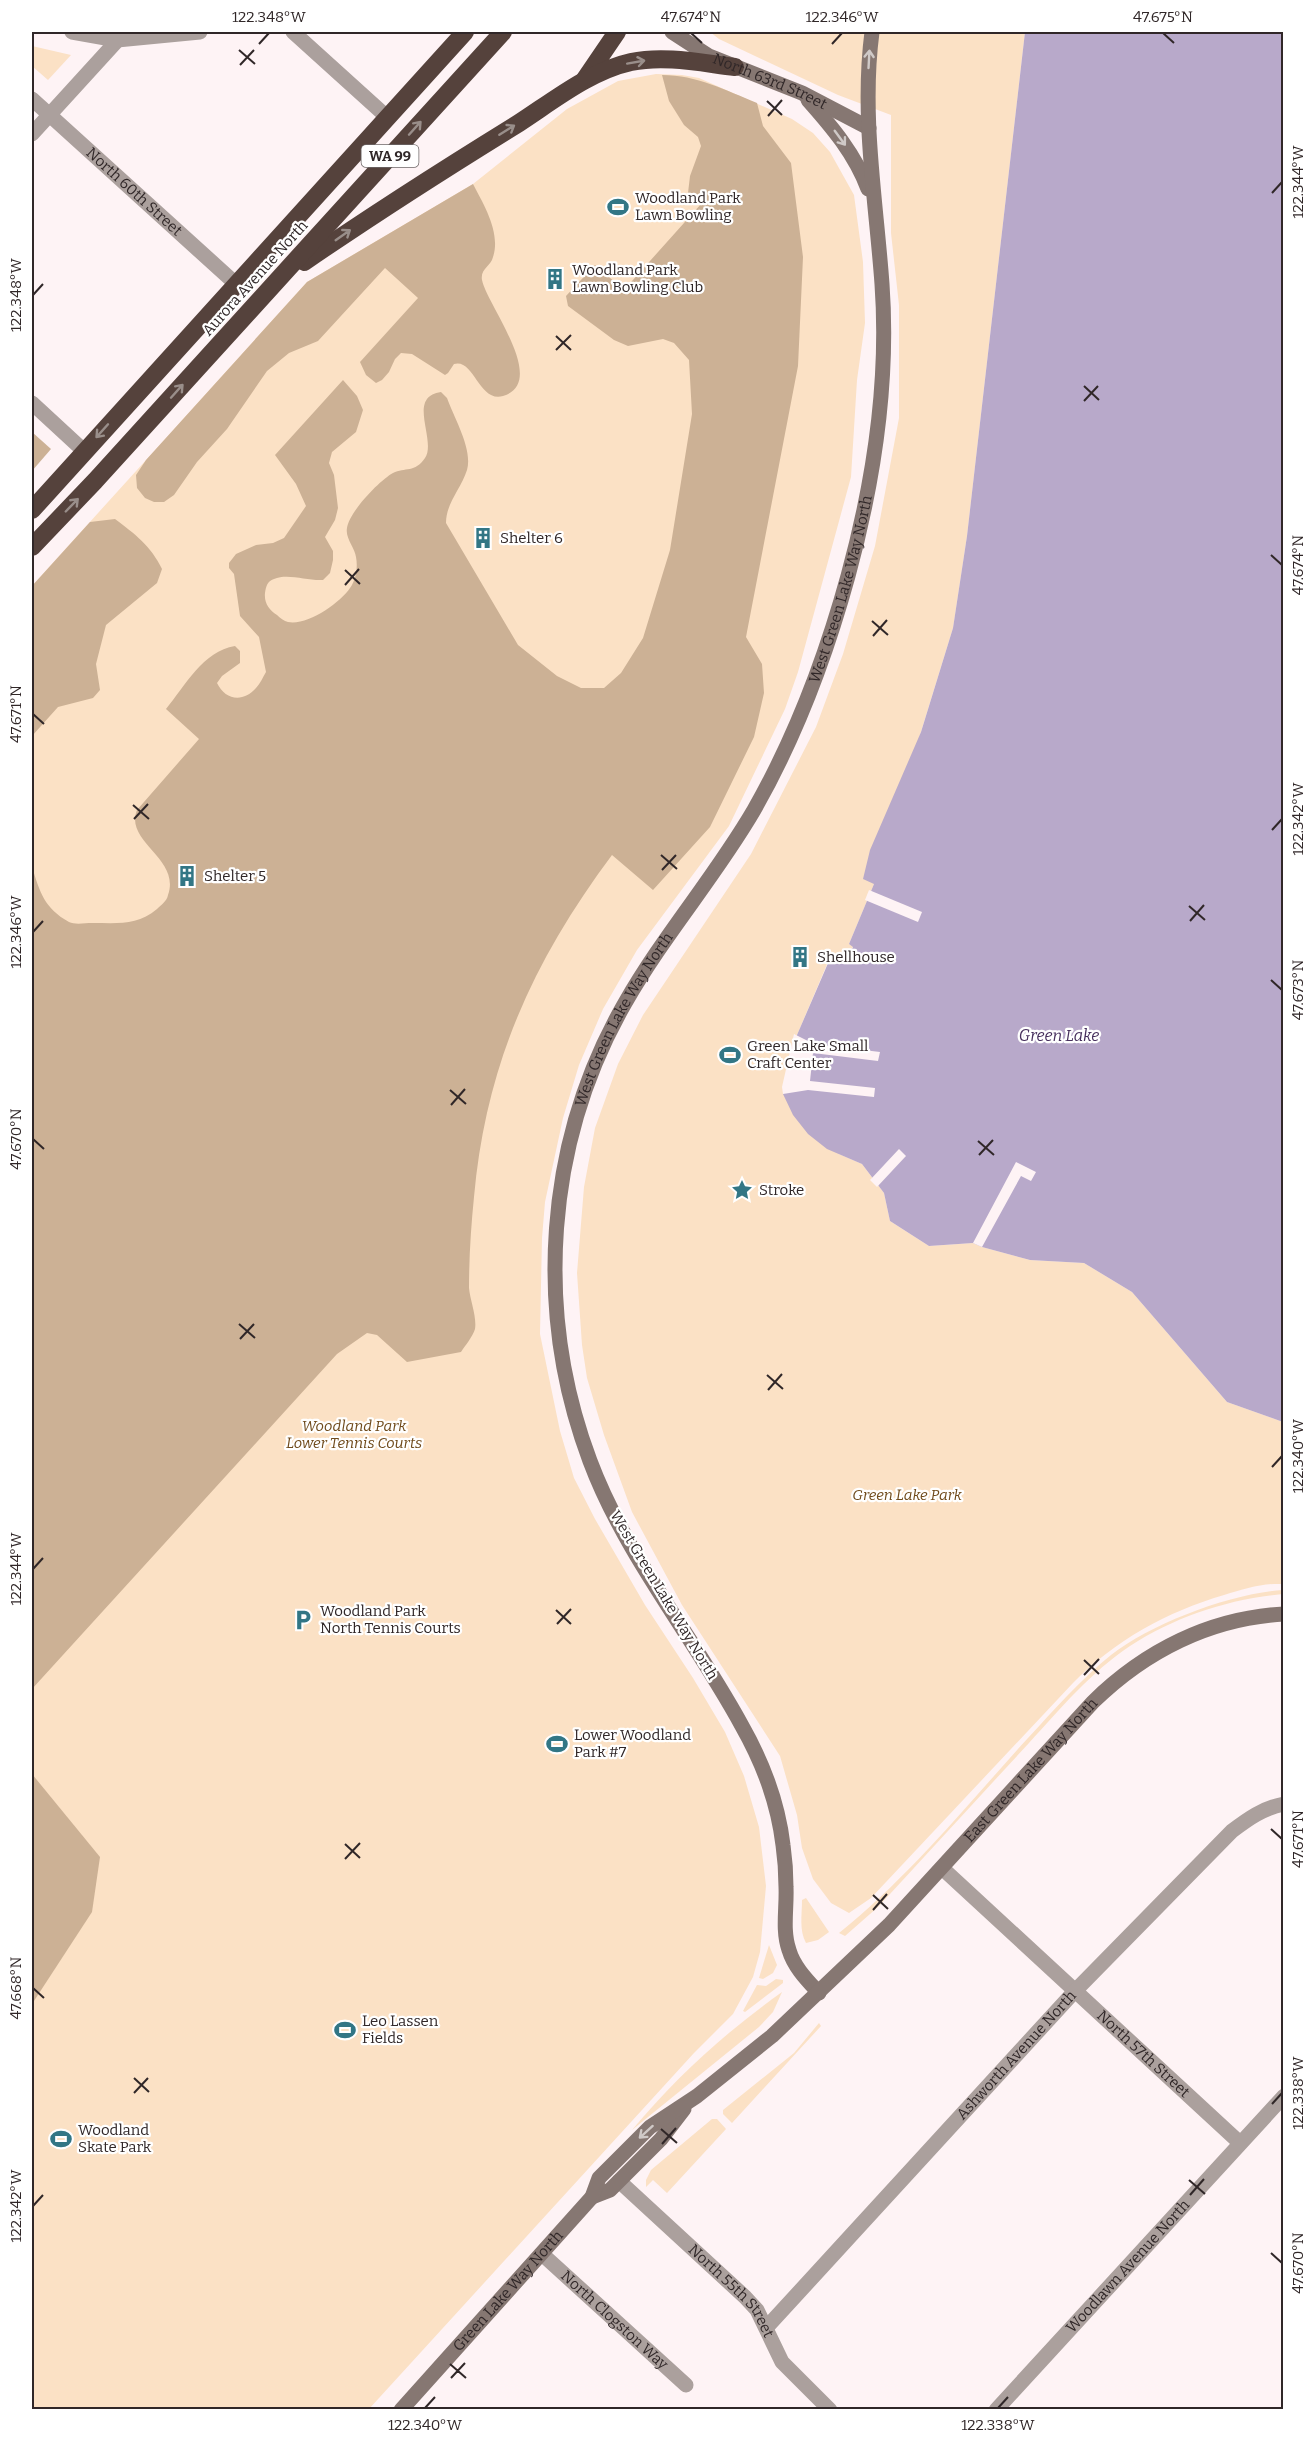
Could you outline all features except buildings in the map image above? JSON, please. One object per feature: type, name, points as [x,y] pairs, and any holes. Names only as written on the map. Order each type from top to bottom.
[{"type":"highway","name":"Aurora Avenue North","points":[[32,510],[465,32]]},
{"type":"highway","name":"Aurora Avenue North","points":[[32,547],[503,32]]},
{"type":"highway","points":[[582,83],[618,32]]},
{"type":"highway","points":[[278,280],[378,211],[582,83],[614,68],[641,60],[678,60],[735,67]]},
{"type":"street","points":[[72,32],[121,36],[200,32]]},
{"type":"street","points":[[293,32],[387,117]]},
{"type":"street","name":"North 63rd Street","points":[[672,32],[709,56],[802,93],[869,128]]},
{"type":"street","name":"West Green Lake Way North","points":[[819,1993],[802,1974],[788,1949],[786,1870],[782,1839],[768,1781],[762,1766],[737,1717],[650,1578],[603,1492],[582,1440],[563,1363],[556,1312],[554,1260],[565,1162],[582,1100],[600,1054],[624,1004],[639,980],[732,847],[756,806],[794,730],[848,578],[867,501],[881,400],[884,347],[882,285],[869,128],[868,58],[872,32]]},
{"type":"street","points":[[32,134],[121,36]]},
{"type":"street","points":[[802,93],[847,147],[861,170],[874,207]]},
{"type":"street","name":"North 60th Street","points":[[32,99],[236,284]]},
{"type":"street","points":[[32,403],[84,451]]},
{"type":"street","name":"East Green Lake Way North","points":[[819,1993],[889,1925],[1093,1702],[1136,1665],[1204,1630],[1241,1619],[1284,1614]]},
{"type":"street","name":"Ashworth Avenue North","points":[[767,2327],[1074,1992],[1232,1831],[1269,1807],[1284,1804]]},
{"type":"street","name":"North 57th Street","points":[[942,1868],[1240,2143]]},
{"type":"street","name":"Green Lake Way North","points":[[401,2409],[592,2197],[599,2178],[607,2169],[650,2127],[772,2036],[819,1993]]},
{"type":"street","name":"Woodlawn Avenue North","points":[[996,2409],[1284,2096]]},
{"type":"street","name":"Green Lake Way North","points":[[592,2197],[610,2190],[661,2139],[693,2097]]},
{"type":"street","name":"North 55th Street","points":[[619,2181],[746,2296],[767,2327],[783,2362],[830,2409]]},
{"type":"street","name":"North Clogston Way","points":[[542,2254],[686,2385]]},
{"type":"green space","name":"Green Lake Park","points":[[710,32],[1025,32],[967,536],[953,628],[874,884],[849,944],[853,946],[847,961],[831,955],[797,1035],[839,1154],[862,1164],[884,1193],[890,1221],[929,1246],[973,1243],[1030,1260],[1084,1263],[1132,1292],[1227,1402],[1283,1422],[1283,1584],[1268,1584],[1203,1602],[1162,1619],[1124,1641],[1073,1683],[871,1898],[849,1913],[831,1903],[813,1879],[802,1848],[797,1815],[780,1756],[682,1605],[632,1512],[604,1435],[587,1378],[582,1345],[577,1273],[584,1187],[595,1128],[618,1064],[643,1015],[751,854],[816,727],[843,654],[875,546],[899,418],[899,305],[891,233],[891,115],[838,95],[719,39]]},
{"type":"green space","points":[[32,46],[71,55],[48,80],[32,66]]},
{"type":"green space","name":"Woodland Park Lower Tennis Courts","points":[[656,74],[699,78],[792,119],[813,133],[830,152],[854,195],[863,262],[865,323],[857,380],[851,477],[798,672],[785,709],[729,826],[637,950],[603,1009],[579,1065],[563,1118],[545,1202],[542,1238],[540,1334],[560,1431],[574,1478],[645,1605],[725,1732],[744,1776],[759,1827],[766,1886],[760,1952],[753,1977],[733,2014],[694,2053],[369,2409],[32,2409],[32,586],[307,282],[473,184],[567,109],[618,81]]},
{"type":"green space","points":[[1283,1590],[1283,1594],[1243,1600],[1184,1618],[1148,1635],[1116,1656],[1064,1704],[878,1907],[845,1936],[839,1933],[913,1864],[1058,1706],[1111,1655],[1148,1632],[1193,1612],[1240,1597]]},
{"type":"green space","points":[[806,1898],[829,1932],[818,1940],[806,1943],[801,1922],[802,1900]]},
{"type":"green space","points":[[769,1945],[777,1965],[773,1973],[763,1979],[759,1978]]},
{"type":"green space","points":[[776,1979],[783,1980],[783,1983],[745,2012],[743,2011],[757,1985],[766,1986]]},
{"type":"green space","points":[[782,1992],[773,2012],[759,2027],[632,2130],[702,2056]]},
{"type":"green space","points":[[819,2023],[821,2026],[732,2123],[723,2114],[723,2110],[794,2053]]},
{"type":"green space","points":[[712,2119],[717,2119],[726,2129],[667,2193],[653,2180],[646,2187],[646,2180],[651,2170]]},
{"type":"shaded area","points":[[662,75],[699,80],[757,103],[763,126],[791,163],[803,257],[798,366],[746,637],[762,664],[764,693],[754,737],[710,827],[653,890],[612,855],[559,934],[537,975],[502,1058],[480,1148],[469,1265],[469,1288],[475,1329],[461,1352],[407,1362],[377,1335],[367,1333],[337,1354],[32,1689],[32,867],[48,905],[71,923],[134,921],[164,903],[170,882],[167,871],[138,832],[135,821],[137,810],[199,739],[166,709],[204,662],[224,649],[235,646],[240,651],[240,663],[222,676],[217,683],[220,689],[229,696],[240,697],[251,693],[259,685],[266,672],[259,637],[240,616],[234,574],[229,568],[229,563],[236,554],[256,545],[273,543],[284,538],[306,506],[296,484],[275,455],[343,380],[357,396],[363,410],[356,432],[332,452],[329,463],[334,475],[338,508],[335,520],[325,537],[333,551],[330,573],[323,580],[279,577],[272,580],[266,586],[265,597],[272,611],[288,622],[304,620],[331,606],[350,588],[357,565],[347,535],[349,521],[359,505],[381,482],[397,471],[414,468],[425,458],[428,441],[424,420],[425,402],[431,396],[441,392],[447,398],[462,434],[468,462],[467,470],[448,509],[446,523],[518,645],[557,676],[581,688],[604,688],[621,673],[643,638],[670,550],[692,414],[689,360],[674,343],[663,339],[628,346],[614,340],[568,306],[566,296],[595,265],[624,290],[701,204],[688,193],[690,176],[701,146],[698,137],[684,125],[669,101]]},
{"type":"shaded area","points":[[473,184],[490,219],[495,238],[493,257],[484,270],[482,280],[512,342],[518,360],[520,375],[516,388],[503,396],[495,396],[488,393],[467,367],[461,364],[454,364],[445,375],[412,354],[401,353],[382,380],[376,383],[366,375],[360,362],[418,298],[385,268],[318,341],[289,353],[267,371],[227,429],[197,462],[174,495],[164,502],[154,502],[145,498],[137,488],[136,475],[146,460],[307,282]]},
{"type":"shaded area","points":[[32,432],[51,449],[32,471]]},
{"type":"shaded area","points":[[115,519],[142,541],[158,561],[162,569],[157,583],[106,625],[96,664],[100,690],[93,698],[58,707],[32,736],[32,586],[90,522]]},
{"type":"shaded area","points":[[32,1774],[100,1857],[92,1912],[32,2004]]},
{"type":"water","name":"Green Lake","points":[[1025,32],[1283,32],[1283,1422],[1227,1402],[1132,1292],[1084,1263],[1030,1260],[973,1243],[929,1246],[890,1221],[884,1193],[862,1164],[827,1149],[808,1134],[793,1115],[783,1094],[797,1035],[832,954],[847,961],[853,947],[849,944],[874,884],[863,879],[870,850],[921,732],[953,628],[967,536]]},
{"type":"pier","points":[[869,890],[922,912],[918,922],[865,900]]},
{"type":"pier","points":[[794,1034],[814,1044],[880,1052],[878,1061],[813,1053],[810,1081],[875,1088],[874,1097],[808,1090],[783,1094],[782,1087]]},
{"type":"pier","points":[[899,1149],[906,1156],[877,1187],[870,1180]]},
{"type":"pier","points":[[1016,1162],[1036,1172],[1031,1181],[1021,1176],[982,1247],[973,1243]]},
{"type":"place","name":"Woodland Park Lawn Bowling","points":[[618,207]]},
{"type":"place","name":"Woodland Park Lawn Bowling Club","points":[[555,279]]},
{"type":"place","name":"Shelter 6","points":[[483,538]]},
{"type":"place","name":"Shelter 5","points":[[187,876]]},
{"type":"place","name":"Shellhouse","points":[[800,957]]},
{"type":"place","name":"Green Lake Small Craft Center","points":[[730,1055]]},
{"type":"place","name":"Stroke","points":[[742,1190]]},
{"type":"place","name":"Woodland Park North Tennis Courts","points":[[303,1620]]},
{"type":"place","name":"Lower Woodland Park #7","points":[[557,1744]]},
{"type":"place","name":"Leo Lassen Fields","points":[[345,2030]]},
{"type":"place","name":"Woodland Skate Park","points":[[61,2139]]}]
